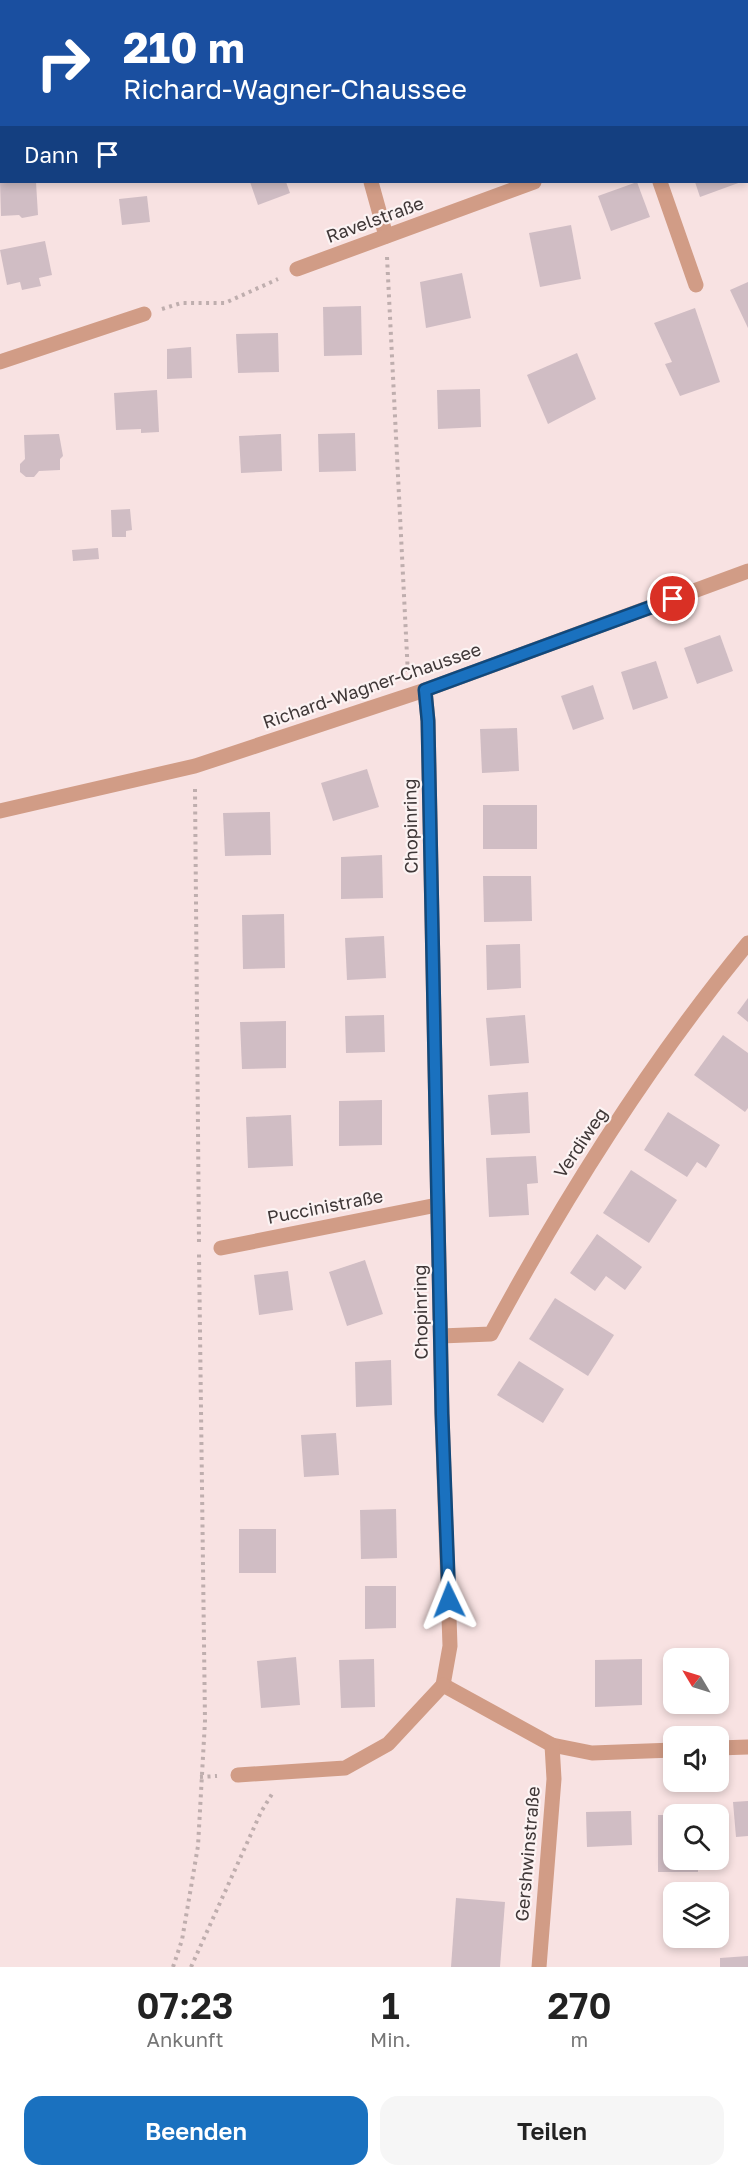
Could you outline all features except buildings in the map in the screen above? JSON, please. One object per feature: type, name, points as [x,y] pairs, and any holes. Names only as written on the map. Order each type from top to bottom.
[{"type":"street","points":[[371,183],[386,236]]},
{"type":"street","name":"Ravelstraße","points":[[297,269],[360,240],[386,236],[531,183]]},
{"type":"street","points":[[660,183],[696,285]]},
{"type":"street","points":[[0,362],[144,314]]},
{"type":"street","name":"Richard-Wagner-Chaussee","points":[[0,811],[195,766],[425,690],[748,571]]},
{"type":"street","name":"Chopinring","points":[[425,690],[428,732],[441,1336],[452,1488],[450,1646],[443,1685]]},
{"type":"street","name":"Verdiweg","points":[[441,1336],[491,1334],[540,1244],[593,1158],[714,984],[748,943]]},
{"type":"street","name":"Puccinistraße","points":[[221,1248],[437,1205]]},
{"type":"street","points":[[238,1774],[345,1768],[388,1744],[443,1685],[552,1745],[592,1753],[663,1750]]},
{"type":"street","name":"Gershwinstraße","points":[[538,1967],[554,1779],[552,1745]]},
{"type":"street","points":[[729,1748],[748,1747]]},
{"type":"path","points":[[386,236],[409,694]]},
{"type":"path","points":[[181,303],[225,303],[297,269]]},
{"type":"path","points":[[173,1967],[182,1940],[198,1846],[205,1721],[195,766]]},
{"type":"path","points":[[190,1967],[270,1796]]},
{"type":"route","points":[[449,1600],[437,1205],[428,721],[425,690],[673,599]]}]
